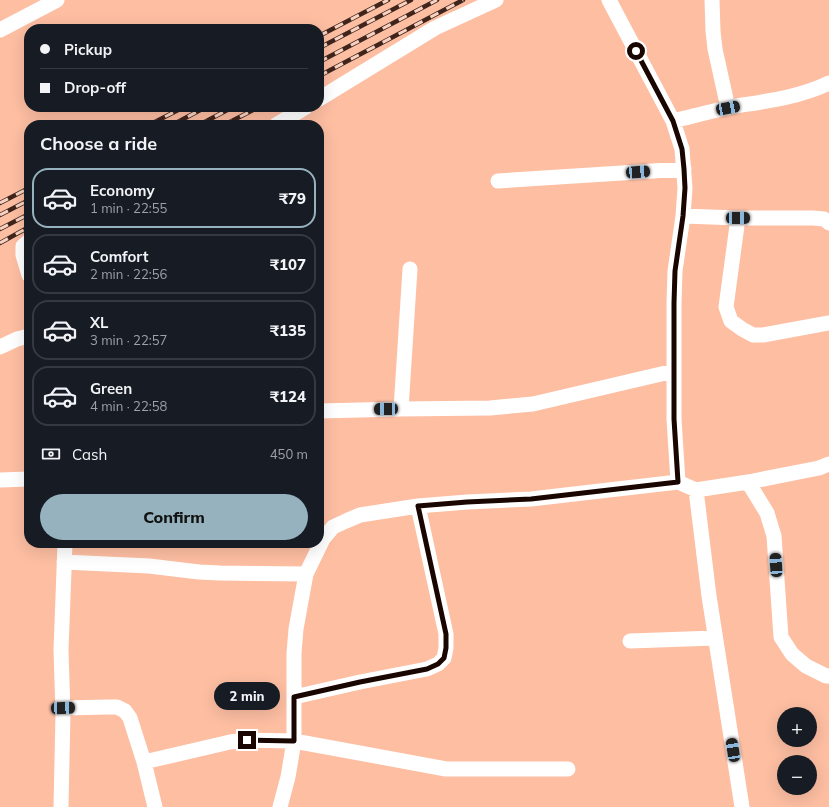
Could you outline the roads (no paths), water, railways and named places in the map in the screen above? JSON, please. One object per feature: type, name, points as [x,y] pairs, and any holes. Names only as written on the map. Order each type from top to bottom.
[{"type":"street","points":[[0,30],[57,0]]},
{"type":"street","points":[[324,96],[435,28],[496,0]]},
{"type":"street","points":[[609,0],[673,121],[682,149],[685,188],[683,216],[675,271],[674,303],[674,419],[678,482]]},
{"type":"street","points":[[712,0],[715,49],[728,108]]},
{"type":"street","points":[[673,121],[794,95],[829,83]]},
{"type":"street","points":[[284,120],[298,112]]},
{"type":"street","points":[[498,181],[684,169]]},
{"type":"street","points":[[683,216],[813,218],[824,219],[829,223]]},
{"type":"street","points":[[738,218],[726,307],[731,321],[753,335],[763,335],[829,323]]},
{"type":"street","points":[[24,245],[24,258]]},
{"type":"street","points":[[401,408],[410,269]]},
{"type":"street","points":[[0,347],[24,337]]},
{"type":"street","points":[[324,411],[401,408],[490,408],[533,404],[674,371]]},
{"type":"street","points":[[324,538],[333,527],[360,515],[418,506],[531,499],[678,482],[696,490],[748,482],[819,468],[829,464]]},
{"type":"street","points":[[0,480],[24,479]]},
{"type":"street","points":[[748,482],[767,513],[774,536],[781,637],[792,654],[806,666],[829,676]]},
{"type":"street","points":[[696,490],[715,638],[742,807]]},
{"type":"street","points":[[294,697],[427,669],[438,664],[444,658],[446,634],[418,506]]},
{"type":"street","points":[[61,807],[63,708],[61,650],[65,548]]},
{"type":"street","points":[[280,807],[288,777],[294,741],[294,653],[296,635],[306,574],[318,548]]},
{"type":"street","points":[[64,562],[149,566],[199,572],[306,574]]},
{"type":"street","points":[[630,641],[715,638]]},
{"type":"street","points":[[63,708],[108,706],[117,707],[124,711],[130,718],[144,762],[155,807]]},
{"type":"street","points":[[144,762],[230,742],[247,740],[294,741],[446,769],[568,768]]},
{"type":"railway","points":[[324,33],[388,0]]},
{"type":"railway","points":[[324,45],[411,0]]},
{"type":"railway","points":[[324,59],[437,0]]},
{"type":"railway","points":[[324,73],[463,0]]},
{"type":"railway","points":[[159,120],[174,112]]},
{"type":"railway","points":[[181,120],[197,112]]},
{"type":"railway","points":[[208,120],[224,112]]},
{"type":"railway","points":[[234,120],[249,112]]},
{"type":"railway","points":[[0,203],[24,191]]},
{"type":"railway","points":[[0,215],[24,203]]},
{"type":"railway","points":[[0,229],[24,217]]},
{"type":"railway","points":[[0,243],[24,230]]}]
